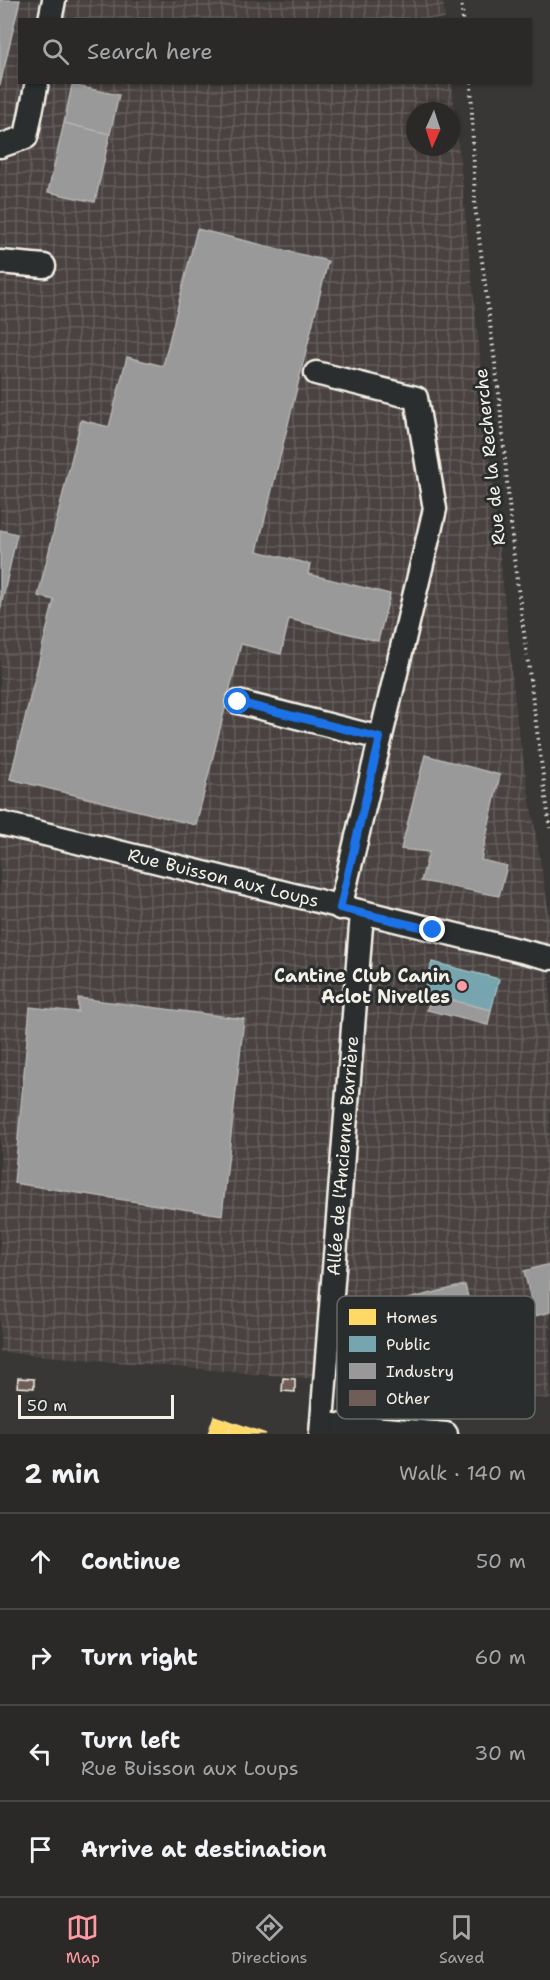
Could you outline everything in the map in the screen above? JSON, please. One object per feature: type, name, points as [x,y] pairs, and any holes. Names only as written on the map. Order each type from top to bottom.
[{"type":"street","points":[[50,18],[54,0]]},
{"type":"street","points":[[0,146],[26,137],[37,84]]},
{"type":"street","points":[[0,262],[44,267]]},
{"type":"street","points":[[316,373],[416,398],[435,509],[340,908]]},
{"type":"street","points":[[238,702],[380,738]]},
{"type":"street","name":"Rue Buisson aux Loups","points":[[0,823],[550,958]]},
{"type":"street","name":"Allée de l'Ancienne Barrière","points":[[322,1429],[362,913]]},
{"type":"street","points":[[322,1429],[446,1434]]},
{"type":"path","points":[[461,0],[463,18]]},
{"type":"path","name":"Rue de la Recherche","points":[[471,84],[475,206],[499,394],[514,558],[550,828]]},
{"type":"shaded area","points":[[0,0],[443,0],[445,18],[18,18],[18,84],[452,84],[454,102],[406,102],[406,156],[459,156],[517,722],[550,919],[550,1399],[535,1398],[535,1296],[337,1296],[337,1381],[0,1352]]},
{"type":"building: Homes","points":[[214,1416],[232,1422],[228,1434],[208,1434]]},
{"type":"building: Homes","points":[[232,1422],[266,1434],[228,1434]]},
{"type":"building: Public","name":"Cantine Club Canin Aclot Nivelles","points":[[432,962],[499,979],[491,1010],[424,993]]},
{"type":"building: Industry","points":[[0,0],[20,0],[0,85]]},
{"type":"building: Industry","points":[[72,85],[119,95],[110,134],[64,123]]},
{"type":"building: Industry","points":[[64,123],[110,134],[95,202],[48,192]]},
{"type":"building: Industry","points":[[197,229],[328,261],[257,551],[310,564],[308,574],[390,594],[378,641],[289,619],[281,654],[241,644],[196,825],[10,779],[54,600],[38,596],[81,420],[109,427],[127,357],[163,366]]},
{"type":"building: Industry","points":[[0,530],[17,534],[0,611]]},
{"type":"building: Industry","points":[[425,755],[500,775],[481,860],[507,866],[499,896],[421,881],[429,852],[401,849]]},
{"type":"building: Industry","points":[[431,995],[491,1010],[488,1025],[427,1010]]},
{"type":"building: Industry","points":[[78,998],[244,1019],[222,1215],[14,1183],[30,1007],[78,1012]]},
{"type":"building: Industry","points":[[550,1264],[550,1312],[535,1316],[535,1296],[530,1296],[524,1271]]},
{"type":"building: Industry","points":[[465,1285],[468,1296],[420,1296]]},
{"type":"building: Other","points":[[18,1378],[34,1379],[34,1388],[17,1387]]},
{"type":"building: Other","points":[[283,1378],[295,1379],[295,1392],[282,1391]]},
{"type":"place","name":"Cantine Club Canin Aclot Nivelles","points":[[462,986]]},
{"type":"route","points":[[238,702],[380,738],[340,908],[433,930]]}]
